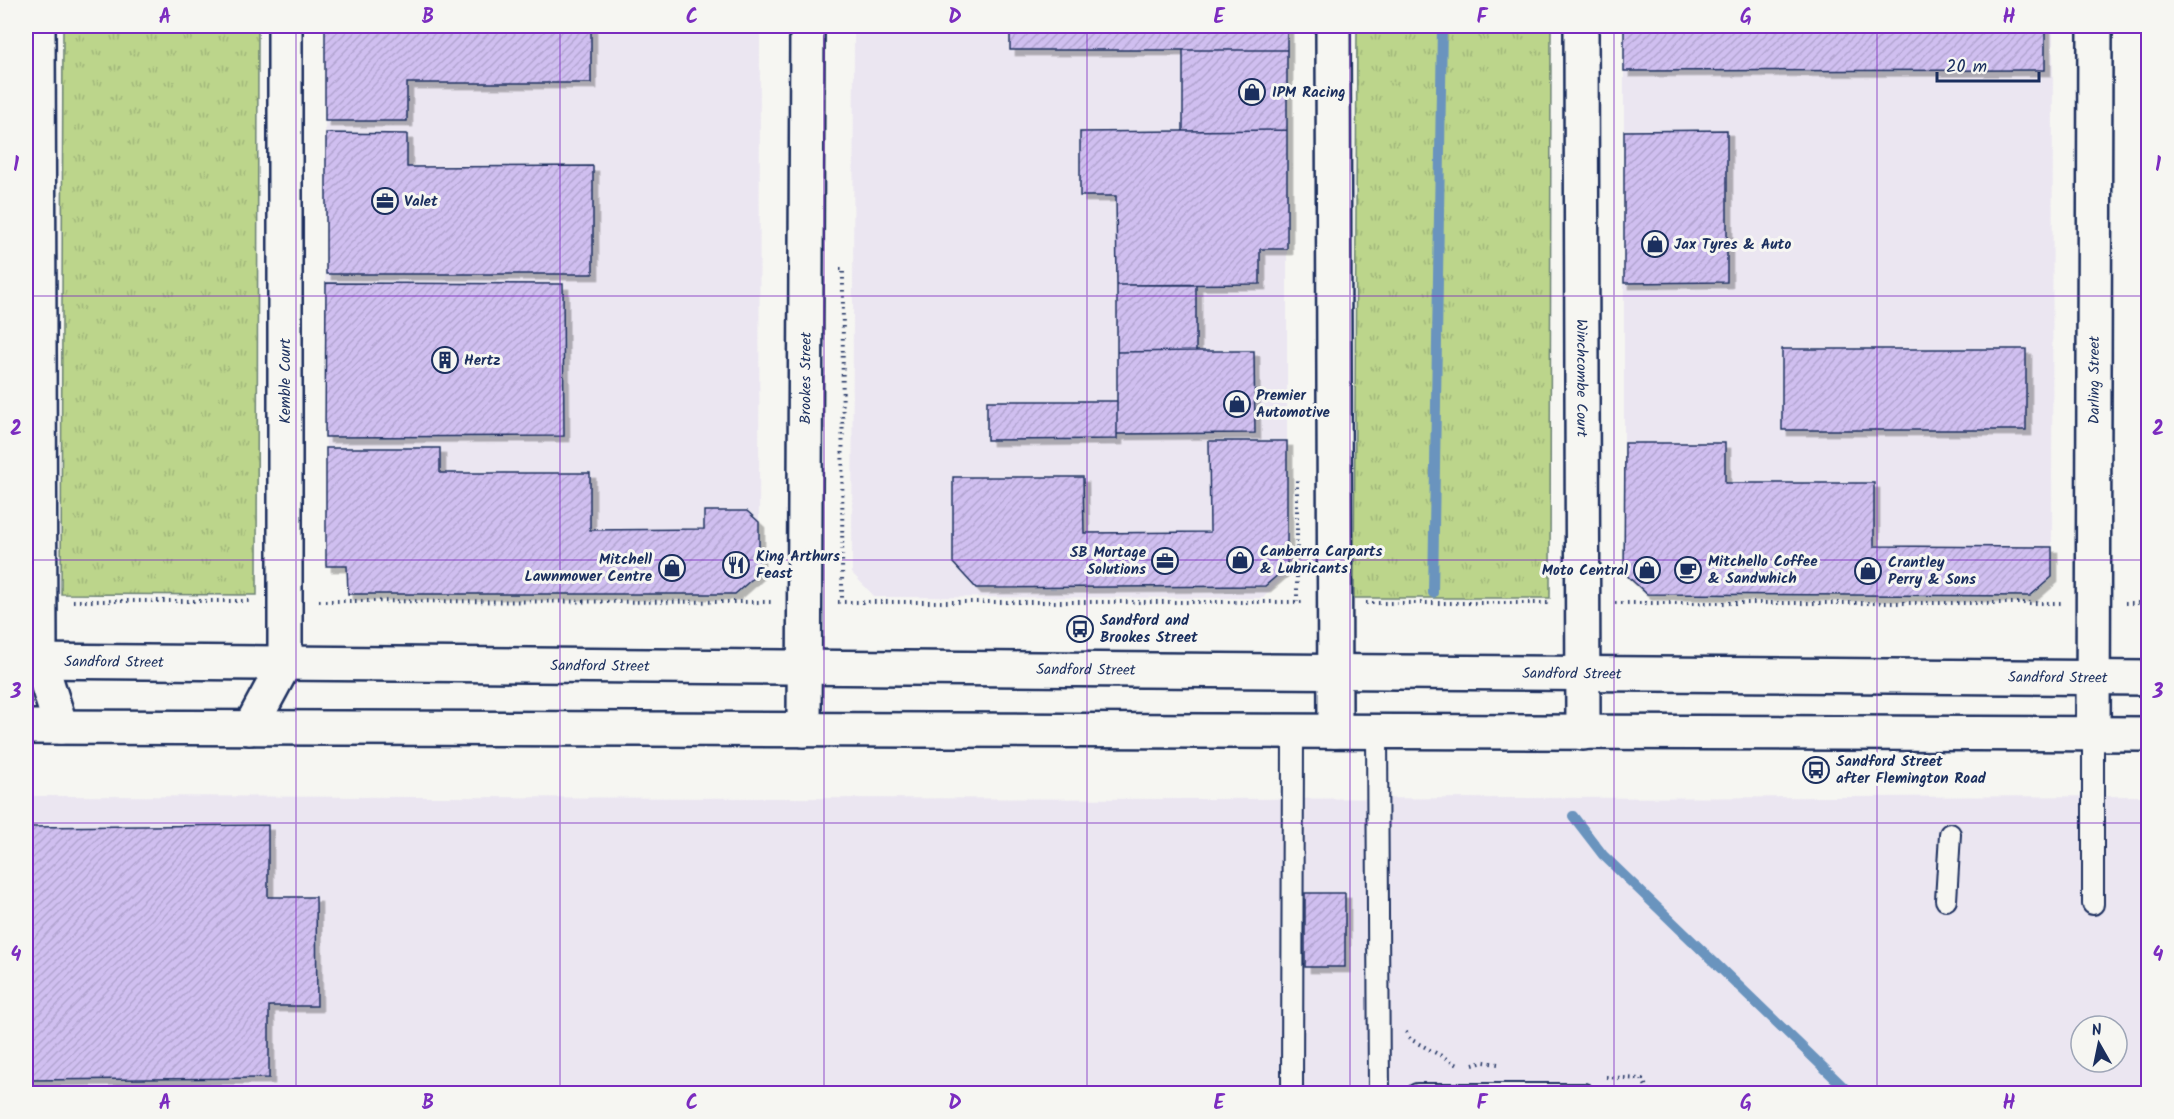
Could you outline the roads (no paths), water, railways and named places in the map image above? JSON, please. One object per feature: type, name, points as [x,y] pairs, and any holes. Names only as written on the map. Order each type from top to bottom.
[{"type":"street","points":[[38,26],[40,601],[33,661],[61,727]]},
{"type":"street","name":"Kemble Court","points":[[250,728],[285,663],[285,26]]},
{"type":"street","name":"Brookes Street","points":[[804,730],[807,26]]},
{"type":"street","points":[[1333,26],[1335,731]]},
{"type":"street","name":"Winchcombe Court","points":[[1581,26],[1583,732]]},
{"type":"street","name":"Darling Street","points":[[2093,734],[2096,26]]},
{"type":"street","name":"Sandford Street","points":[[33,661],[2148,678]]},
{"type":"street","points":[[26,727],[2148,734]]},
{"type":"lane","points":[[1292,1094],[1293,731]]},
{"type":"lane","points":[[1377,731],[1379,1094]]},
{"type":"lane","points":[[2093,734],[2093,904]]},
{"type":"lane","points":[[1946,900],[1950,834]]},
{"type":"lane","points":[[1417,1094],[1583,1093]]},
{"type":"waterway","points":[[1433,593],[1442,26]]},
{"type":"waterway","points":[[1573,816],[1603,855],[1851,1094]]},
{"type":"place","name":"IPM Racing","points":[[1252,92]]},
{"type":"place","name":"Valet","points":[[385,201]]},
{"type":"place","name":"Jax Tyres & Auto","points":[[1655,244]]},
{"type":"place","name":"Hertz","points":[[445,360]]},
{"type":"place","name":"Premier Automotive","points":[[1237,404]]},
{"type":"place","name":"Canberra Carparts & Lubricants","points":[[1240,560]]},
{"type":"place","name":"SB Mortage Solutions","points":[[1165,561]]},
{"type":"place","name":"King Arthurs Feast","points":[[736,565]]},
{"type":"place","name":"Mitchell Lawnmower Centre","points":[[672,568]]},
{"type":"place","name":"Moto Central","points":[[1647,570]]},
{"type":"place","name":"Mitchello Coffee & Sandwhich","points":[[1688,570]]},
{"type":"place","name":"Crantley Perry & Sons","points":[[1868,571]]},
{"type":"place","name":"Sandford and Brookes Street","points":[[1080,629]]},
{"type":"place","name":"Sandford Street after Flemington Road","points":[[1816,770]]}]
